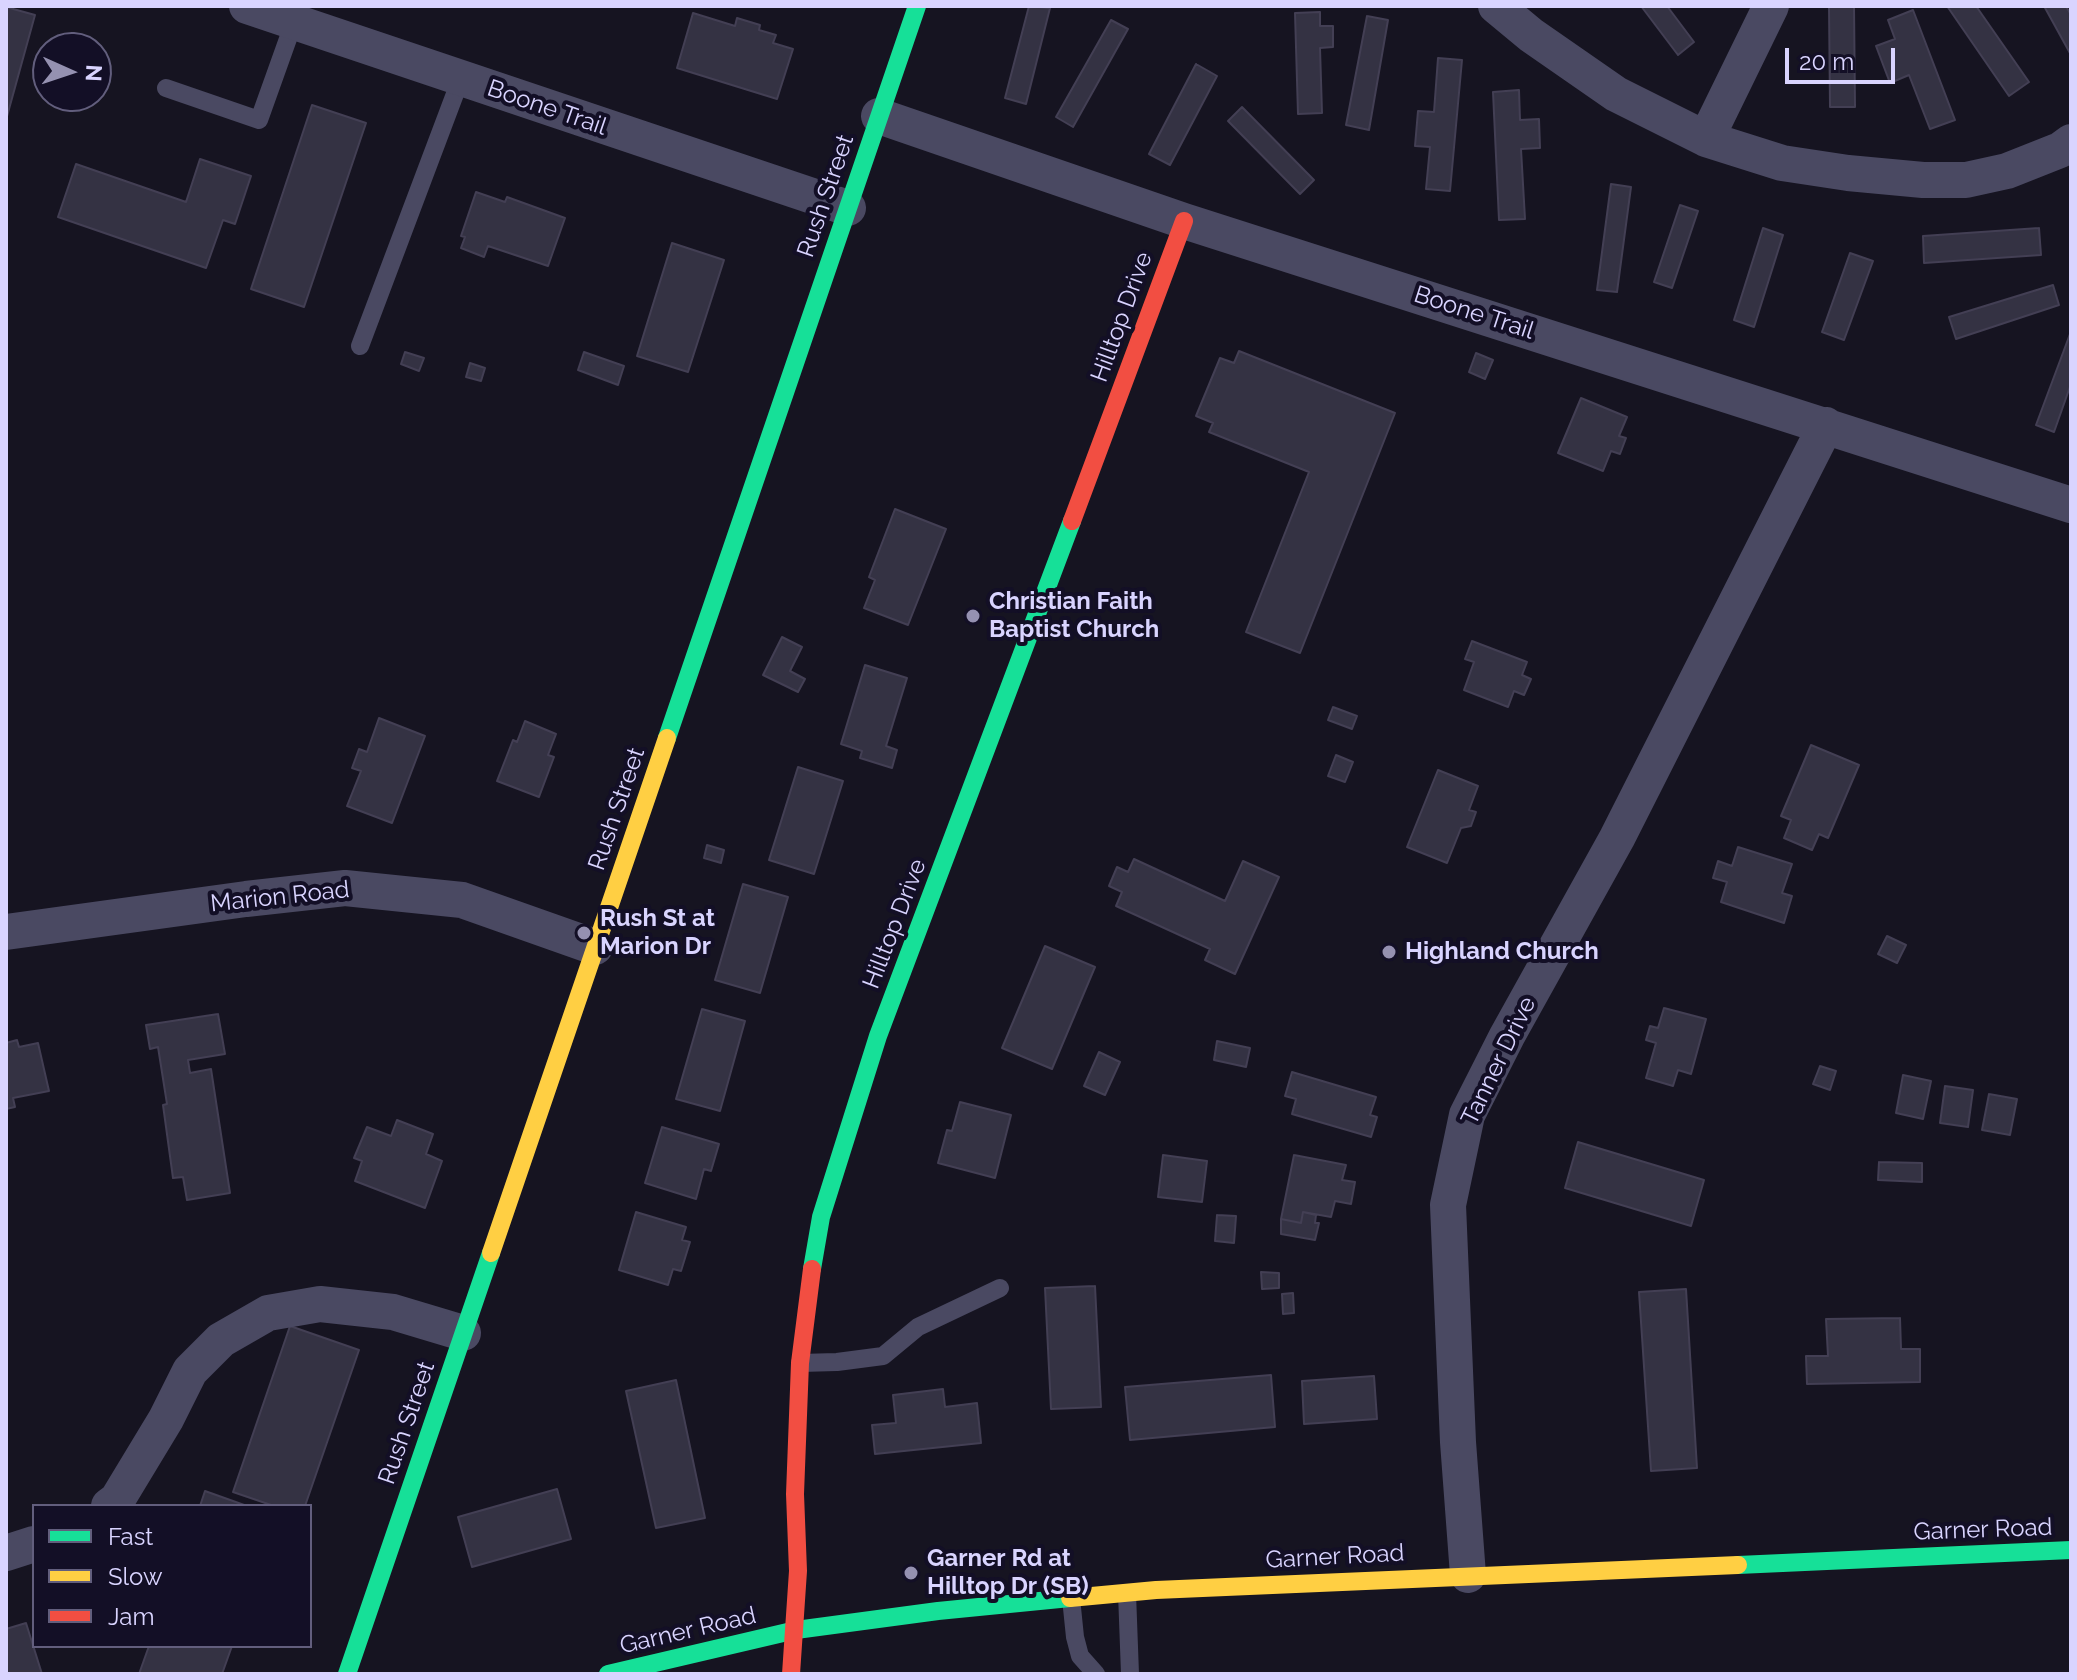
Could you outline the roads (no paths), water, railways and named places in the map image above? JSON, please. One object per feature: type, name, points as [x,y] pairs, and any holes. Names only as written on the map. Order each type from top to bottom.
[{"type":"street","name":"Boone Trail","points":[[247,6],[848,208]]},
{"type":"street","name":"Rush Street","points":[[347,1674],[917,6]]},
{"type":"street","points":[[1496,6],[1531,35],[1616,94],[1706,139],[1782,163],[1923,180],[1966,180],[2067,156]]},
{"type":"street","points":[[1706,139],[1771,6]]},
{"type":"street","name":"Boone Trail","points":[[879,116],[1184,221],[2071,505]]},
{"type":"street","name":"Hilltop Drive","points":[[791,1674],[798,1571],[795,1494],[800,1363],[821,1217],[873,1050],[1184,221]]},
{"type":"street","name":"Tanner Drive","points":[[1468,1575],[1458,1442],[1448,1205],[1467,1115],[1507,1036],[1617,838],[1826,425]]},
{"type":"street","name":"Marion Road","points":[[6,932],[345,888],[462,900],[595,947]]},
{"type":"street","points":[[112,1504],[166,1419],[190,1371],[221,1340],[268,1313],[320,1304],[393,1312],[463,1333]]},
{"type":"street","points":[[6,1553],[32,1545]]},
{"type":"street","name":"Garner Road","points":[[608,1674],[796,1630],[938,1611],[1127,1593],[1468,1575],[2071,1550]]},
{"type":"lane","points":[[166,88],[259,120],[294,22]]},
{"type":"lane","points":[[360,346],[461,78]]},
{"type":"lane","points":[[800,1363],[883,1356],[918,1327],[1000,1288]]},
{"type":"lane","points":[[1127,1593],[1130,1674]]},
{"type":"lane","points":[[1071,1598],[1080,1656],[1096,1674]]},
{"type":"place","name":"Christian Faith Baptist Church","points":[[973,616]]},
{"type":"place","name":"Rush St at Marion Dr","points":[[584,933]]},
{"type":"place","name":"Highland Church","points":[[1389,952]]},
{"type":"place","name":"Garner Rd at Hilltop Dr (SB)","points":[[911,1573]]}]
